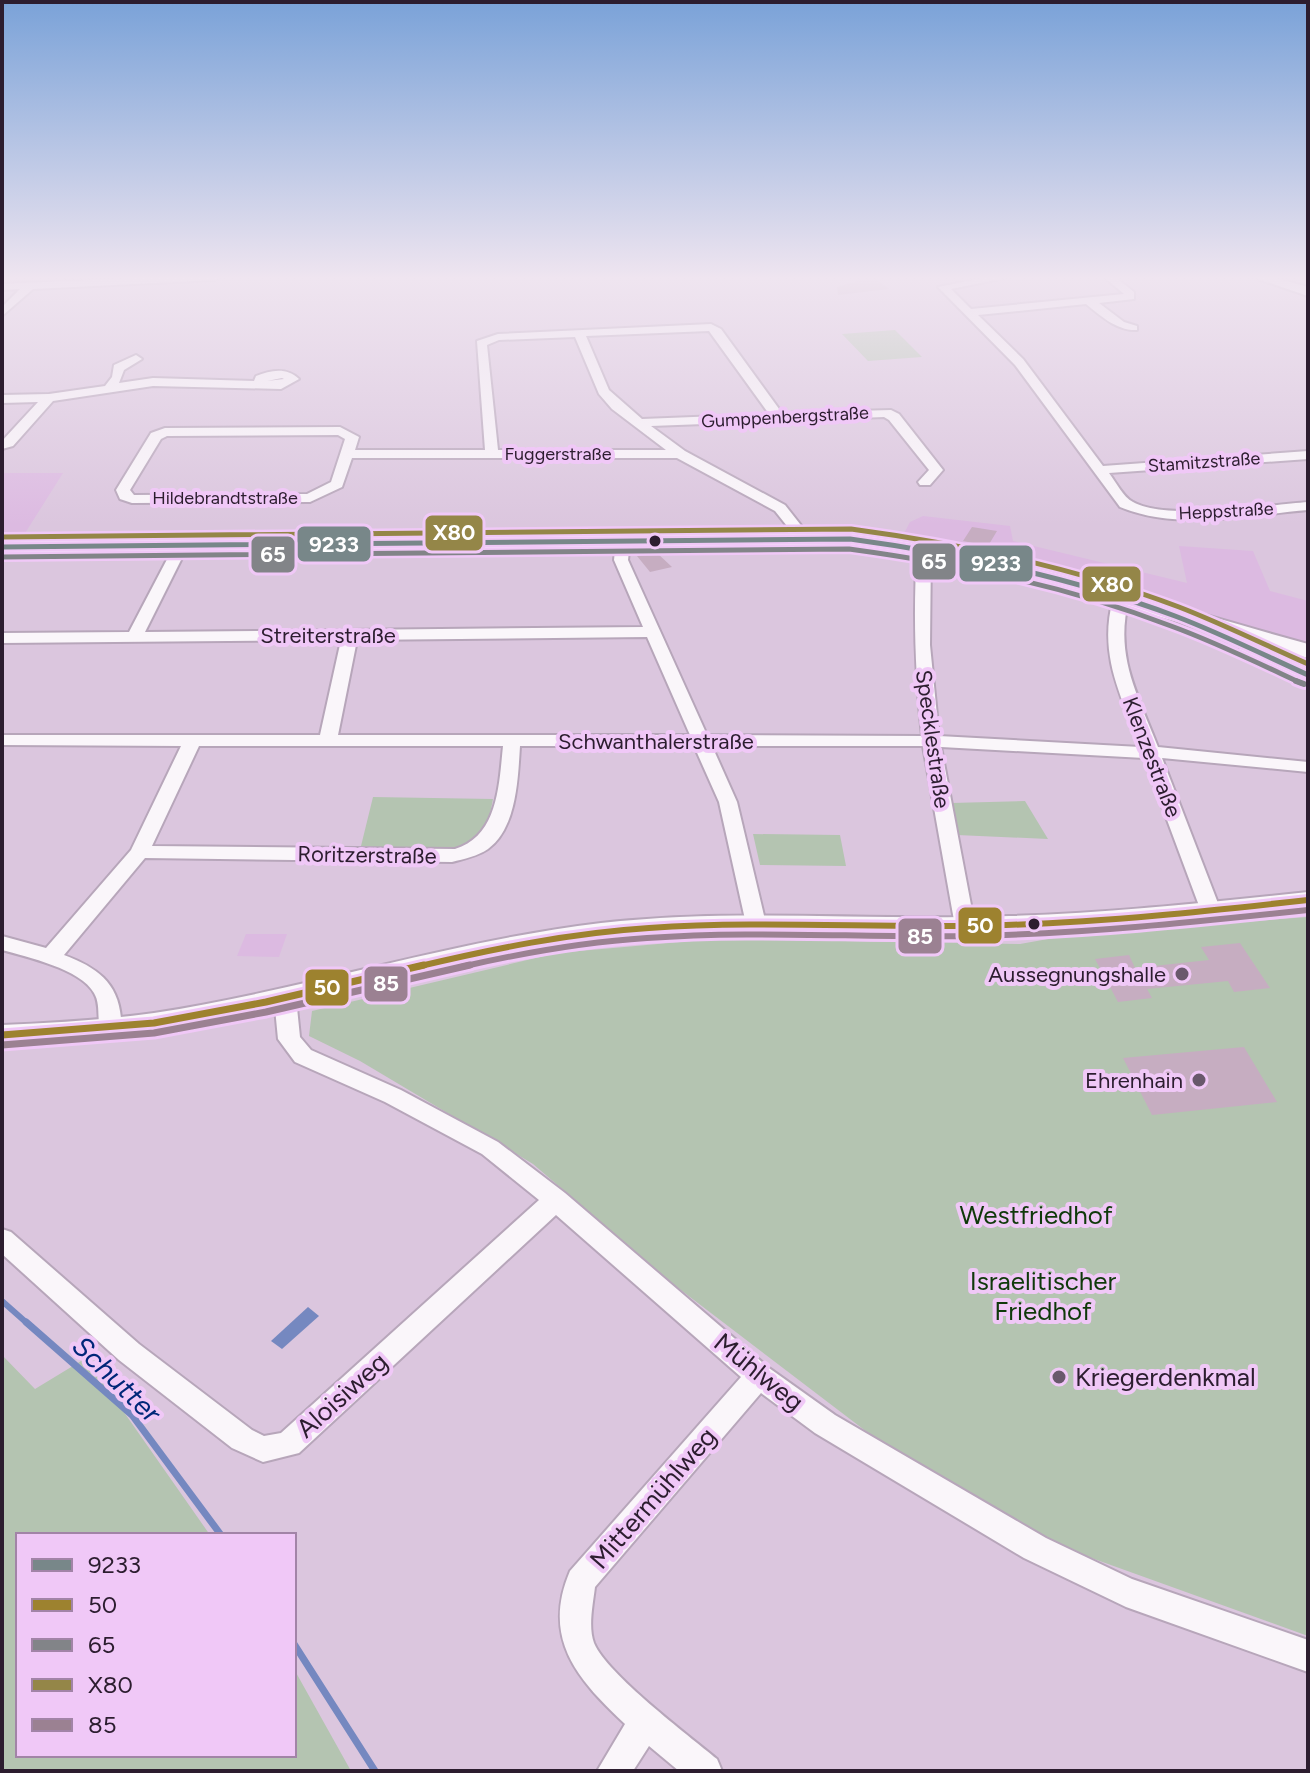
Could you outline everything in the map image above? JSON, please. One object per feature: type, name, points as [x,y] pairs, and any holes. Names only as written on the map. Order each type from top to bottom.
[{"type":"main road","points":[[2,547],[850,539],[999,566],[1121,599],[1293,653],[1308,675]]},
{"type":"street","points":[[109,389],[118,377],[118,368],[135,360]]},
{"type":"street","name":"Fuggerstraße","points":[[483,360],[492,454],[680,454]]},
{"type":"street","points":[[590,360],[603,391],[616,406],[680,454],[780,508],[804,538]]},
{"type":"street","name":"Fuggerstraße","points":[[737,360],[778,417]]},
{"type":"street","points":[[1017,360],[1100,470]]},
{"type":"street","points":[[2,399],[49,398],[153,382],[261,383]]},
{"type":"street","points":[[2,445],[8,443],[49,398]]},
{"type":"street","name":"Gumppenbergstraße","points":[[639,423],[886,413],[894,417],[936,470],[925,482]]},
{"type":"street","points":[[2,427],[23,427]]},
{"type":"street","name":"Hildebrandtstraße","points":[[340,431],[352,437],[347,454],[337,484],[310,498],[132,499],[125,496],[123,490],[156,436],[165,432],[340,431]]},
{"type":"street","points":[[347,454],[492,454]]},
{"type":"street","name":"Stamitzstraße","points":[[1100,470],[1308,455]]},
{"type":"street","name":"Heppstraße","points":[[1100,470],[1125,504],[1144,513],[1308,506]]},
{"type":"street","points":[[623,541],[621,560],[728,802],[756,924]]},
{"type":"street","points":[[135,636],[181,546]]},
{"type":"street","name":"Specklestraße","points":[[924,550],[921,650],[930,741],[965,926]]},
{"type":"street","name":"Klenzestraße","points":[[1121,599],[1114,625],[1117,663],[1211,911]]},
{"type":"street","name":"Streiterstraße","points":[[2,638],[654,632]]},
{"type":"street","points":[[328,741],[350,634]]},
{"type":"street","name":"Schwanthalerstraße","points":[[2,740],[930,741],[1149,752],[1308,767]]},
{"type":"street","points":[[50,957],[140,852],[192,741]]},
{"type":"street","name":"Roritzerstraße","points":[[140,852],[452,856],[476,849],[489,839],[497,825],[512,741]]},
{"type":"street","points":[[2,1035],[111,1031],[285,998],[513,944],[603,932],[756,924],[965,926],[1071,922],[1308,900]]},
{"type":"street","points":[[2,943],[50,957],[91,977],[106,993],[111,1031]]},
{"type":"street","name":"Mühlweg","points":[[285,998],[289,1039],[303,1056],[393,1096],[490,1148],[556,1200],[759,1376],[839,1432],[1035,1548],[1126,1592],[1308,1656]]},
{"type":"street","name":"Aloisiweg","points":[[2,1239],[129,1352],[242,1439],[263,1449],[289,1444],[556,1200]]},
{"type":"street","name":"Mittermühlweg","points":[[705,1771],[598,1675],[580,1650],[575,1620],[581,1581],[759,1376]]},
{"type":"street","points":[[614,1771],[647,1719]]},
{"type":"shaded area","points":[[2,473],[63,473],[22,538],[2,538]]},
{"type":"shaded area","points":[[923,516],[1010,526],[1013,541],[1187,583],[1179,546],[1253,551],[1270,591],[1308,601],[1308,643],[1010,559],[901,539],[910,522]]},
{"type":"shaded area","points":[[246,934],[287,934],[279,957],[237,956]]},
{"type":"green space","points":[[373,797],[493,799],[485,829],[478,840],[464,848],[436,850],[361,846]]},
{"type":"green space","points":[[1025,801],[1048,839],[957,835],[951,803]]},
{"type":"green space","points":[[753,834],[840,835],[846,866],[760,865]]},
{"type":"green space","name":"Westfriedhof","points":[[1308,917],[1308,1636],[1058,1546],[867,1432],[669,1281],[533,1164],[360,1061],[309,1036],[312,1011],[557,953],[714,939],[1020,944],[1076,934]]},
{"type":"green space","points":[[2,1355],[35,1389],[86,1358],[209,1533],[16,1533],[16,1757],[296,1757],[296,1673],[351,1771],[2,1771]]},
{"type":"water","points":[[308,1307],[319,1316],[282,1349],[271,1341]]},
{"type":"building","points":[[972,527],[997,531],[988,546],[963,541]]},
{"type":"building","points":[[656,552],[672,567],[650,572],[637,556]]},
{"type":"building","name":"Aussegnungshalle","points":[[1240,943],[1270,988],[1234,992],[1228,981],[1147,989],[1152,998],[1118,1002],[1095,959],[1129,955],[1135,968],[1209,960],[1201,947]]},
{"type":"building","name":"Ehrenhain","points":[[1244,1047],[1277,1102],[1152,1115],[1123,1058]]},
{"type":"waterway","name":"Schutter","points":[[2,1301],[28,1324]]},
{"type":"waterway","name":"Schutter","points":[[26,1322],[132,1415],[220,1533]]},
{"type":"waterway","name":"Schutter","points":[[296,1647],[375,1771]]},
{"type":"transit line","name":"X80","points":[[2,537],[851,529],[976,549],[1099,580],[1195,614],[1308,664]]},
{"type":"transit line","name":"9233","points":[[2,547],[850,539],[974,559],[1096,589],[1192,623],[1308,675]]},
{"type":"transit line","name":"65","points":[[2,557],[849,549],[971,568],[1092,598],[1187,632],[1304,684]]},
{"type":"transit line","name":"50","points":[[2,1035],[154,1023],[266,1002],[489,951],[601,932],[737,924],[965,926],[1051,923],[1308,900]]},
{"type":"transit line","name":"85","points":[[2,1045],[154,1033],[266,1012],[489,961],[601,942],[737,934],[965,936],[1051,933],[1308,910]]},
{"type":"place","name":"Aussegnungshalle","points":[[1182,974]]},
{"type":"place","name":"Ehrenhain","points":[[1199,1080]]},
{"type":"place","name":"Kriegerdenkmal","points":[[1059,1377]]},
{"type":"park label","name":"Israelitischer Friedhof","points":[[1043,1296]]}]
